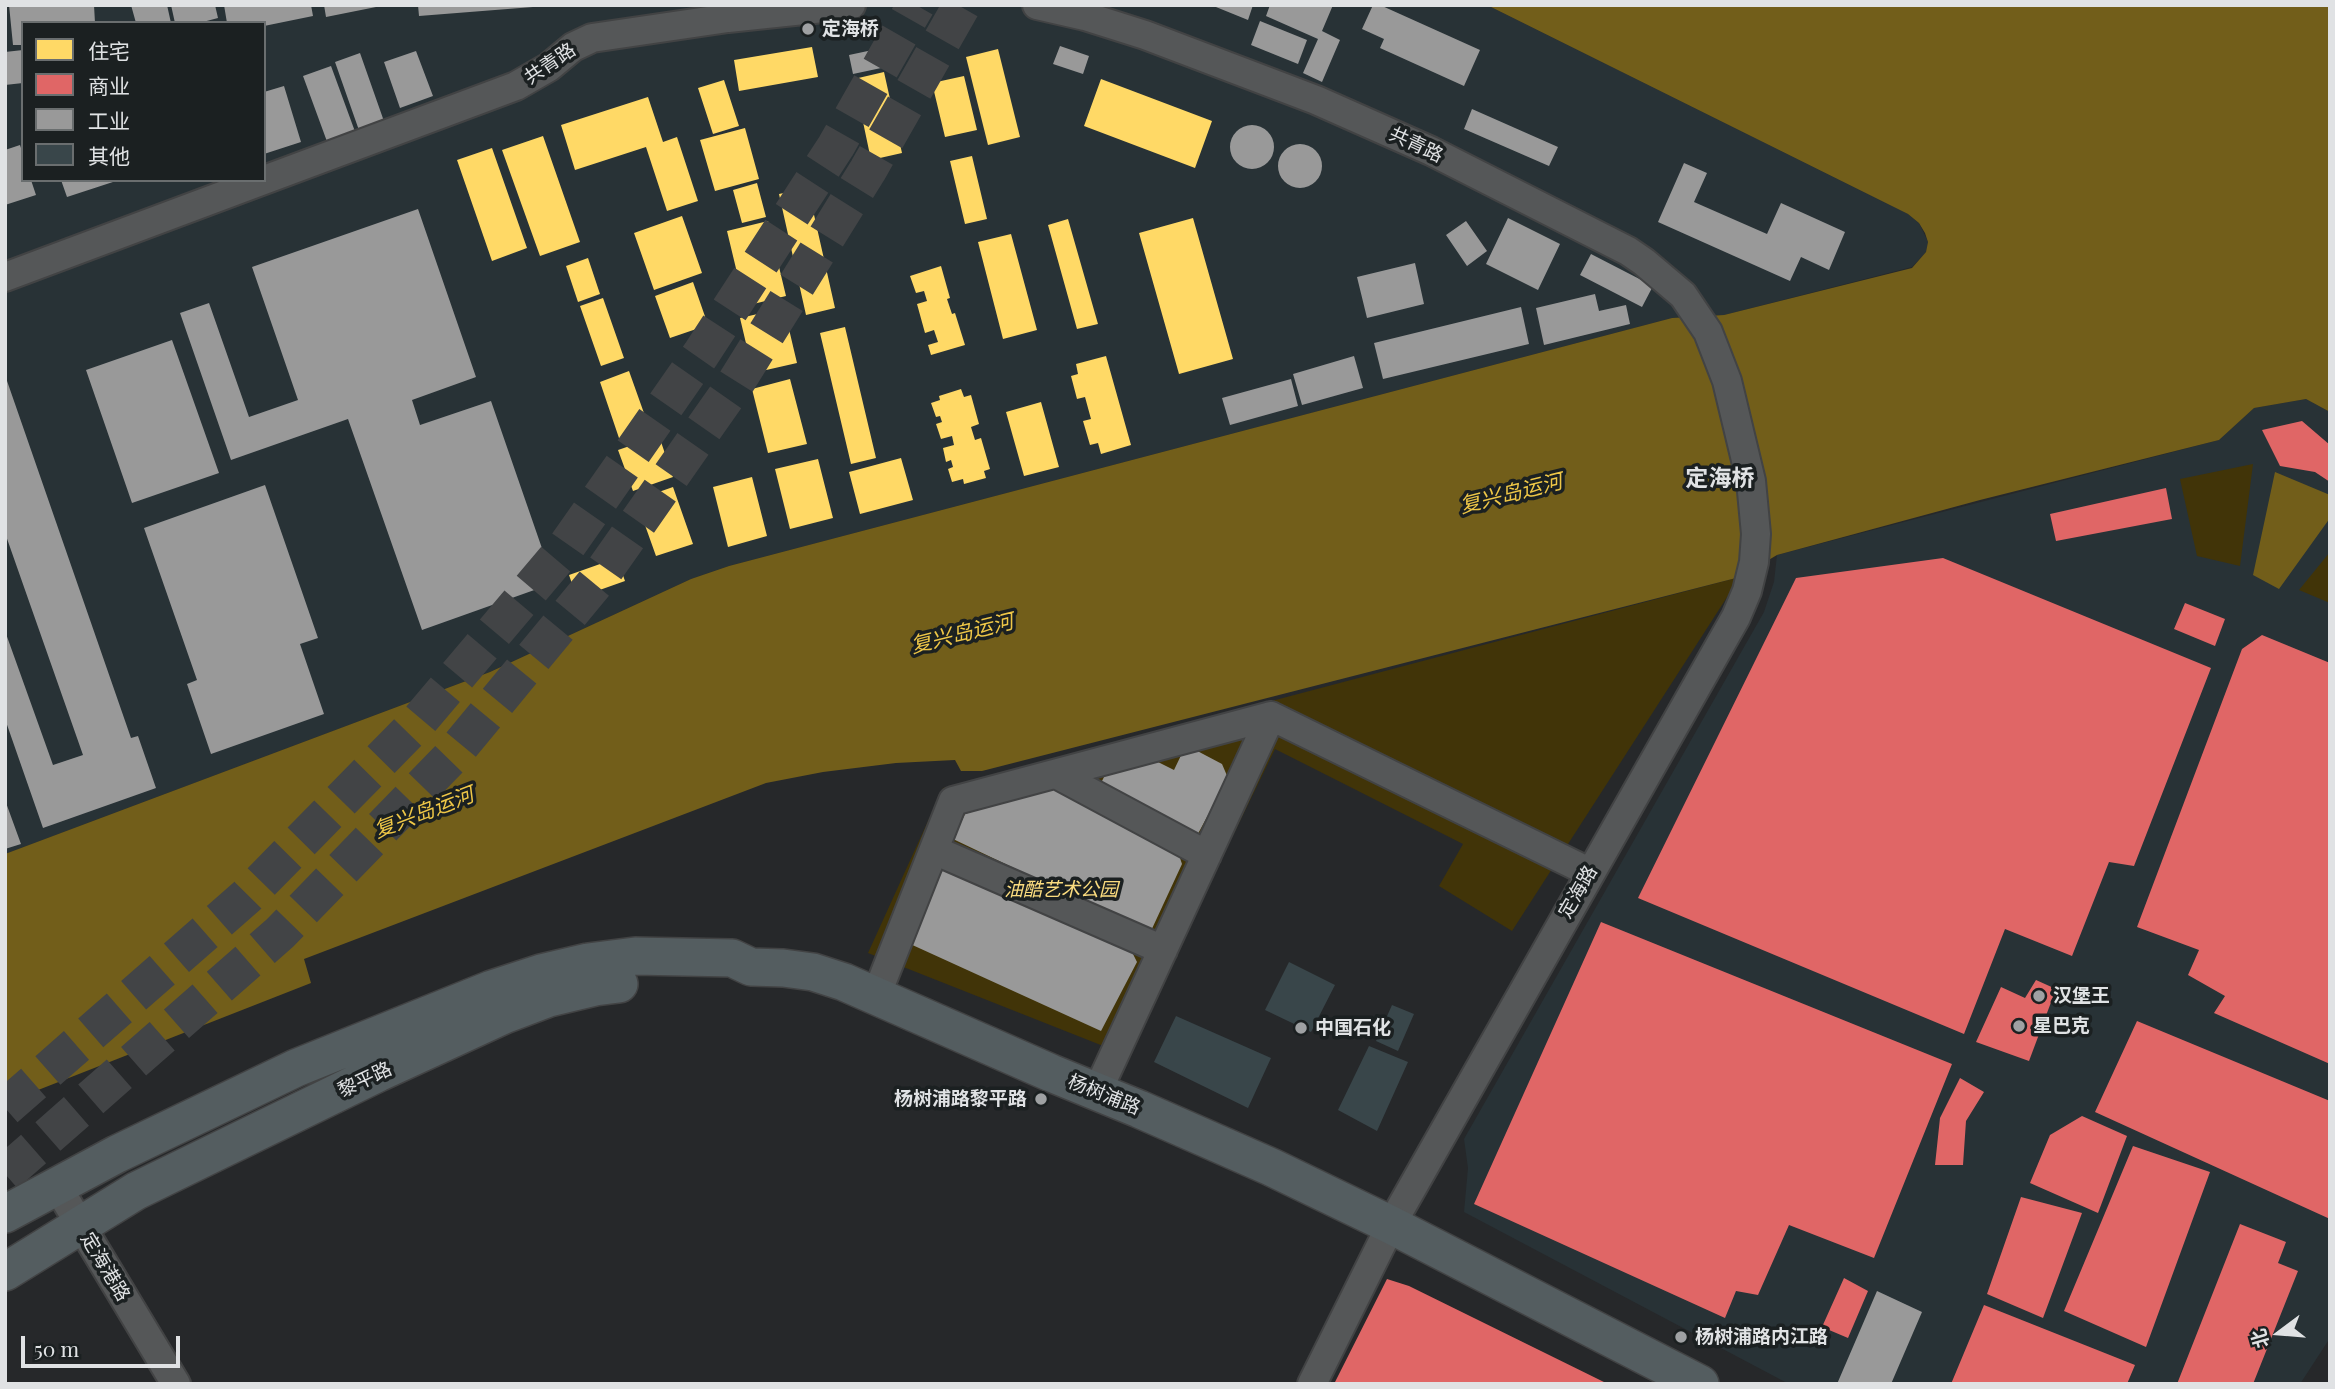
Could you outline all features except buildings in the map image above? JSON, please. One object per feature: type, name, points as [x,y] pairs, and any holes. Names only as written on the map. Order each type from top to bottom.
[{"type":"main road","name":"黎平路","points":[[5,1214],[117,1154],[296,1068],[492,989],[541,973],[588,962],[635,956],[732,958],[751,967],[813,972]]},
{"type":"main road","name":"黎平路","points":[[5,1272],[136,1191],[504,1015],[549,998],[595,986],[646,980],[734,976],[751,967]]},
{"type":"main road","name":"杨树浦路","points":[[813,972],[844,982],[1271,1167],[1391,1225],[1700,1384]]},
{"type":"street","name":"共青路","points":[[266,179],[516,86],[549,66],[573,47],[592,38],[728,18],[851,5]]},
{"type":"street","name":"共青路","points":[[1037,5],[1085,16],[1145,35],[1317,100],[1430,151],[1628,250],[1662,275],[1683,295],[1708,332],[1727,382]]},
{"type":"street","name":"共青路","points":[[5,277],[259,182]]},
{"type":"street","name":"定海路","points":[[1312,1384],[1391,1225],[1735,617],[1747,591],[1754,562],[1756,534],[1751,481],[1727,382]]},
{"type":"street","points":[[876,996],[953,801],[1271,716],[1589,872]]},
{"type":"street","points":[[1097,1092],[1271,716]]},
{"type":"street","points":[[1056,774],[1206,855]]},
{"type":"street","points":[[934,850],[1163,950]]},
{"type":"street","name":"定海港路","points":[[57,1186],[176,1384]]},
{"type":"shaded area","points":[[5,5],[1487,5],[1908,214],[1919,223],[1928,242],[1926,252],[1912,267],[1724,315],[1672,318],[729,566],[691,579],[490,672],[5,854]]},
{"type":"shaded area","points":[[2306,399],[2330,412],[2330,1338],[2300,1384],[1789,1384],[1464,1212],[1468,1168],[1464,1139],[1764,612],[1774,582],[1777,555],[2219,440],[2254,408]]},
{"type":"green space","points":[[2253,464],[2240,566],[2197,556],[2180,479]]},
{"type":"green space","points":[[2330,552],[2330,603],[2299,590]]},
{"type":"green space","name":"油酷艺术公园","points":[[1740,577],[1512,931],[1439,886],[1463,844],[1275,749],[1126,1055],[868,953],[943,788]]},
{"type":"water","name":"复兴岛运河","points":[[1487,5],[2330,5],[2330,412],[2306,399],[2254,408],[2219,440],[1980,500],[1777,555],[1740,577],[982,771],[961,771],[955,760],[896,763],[823,772],[766,783],[304,959],[311,983],[5,1103],[5,854],[490,672],[691,579],[729,566],[1672,318],[1724,315],[1912,268],[1926,252],[1928,242],[1925,233],[1919,223],[1908,214]]},
{"type":"water","points":[[2275,472],[2330,495],[2330,518],[2279,589],[2253,575]]},
{"type":"tunnel","points":[[5,1108],[247,896],[418,722],[566,547],[701,354],[836,146],[916,5]]},
{"type":"tunnel","points":[[5,1174],[280,933],[451,757],[599,578],[735,384],[868,170],[962,5]]},
{"type":"place","name":"定海桥","points":[[808,29]]},
{"type":"place","name":"汉堡王","points":[[2039,996]]},
{"type":"place","name":"星巴克","points":[[2019,1026]]},
{"type":"place","name":"中国石化","points":[[1301,1028]]},
{"type":"place","name":"杨树浦路黎平路","points":[[1041,1099]]},
{"type":"place","name":"杨树浦路内江路","points":[[1681,1337]]},
{"type":"district","name":"定海桥","points":[[1720,479]]}]
